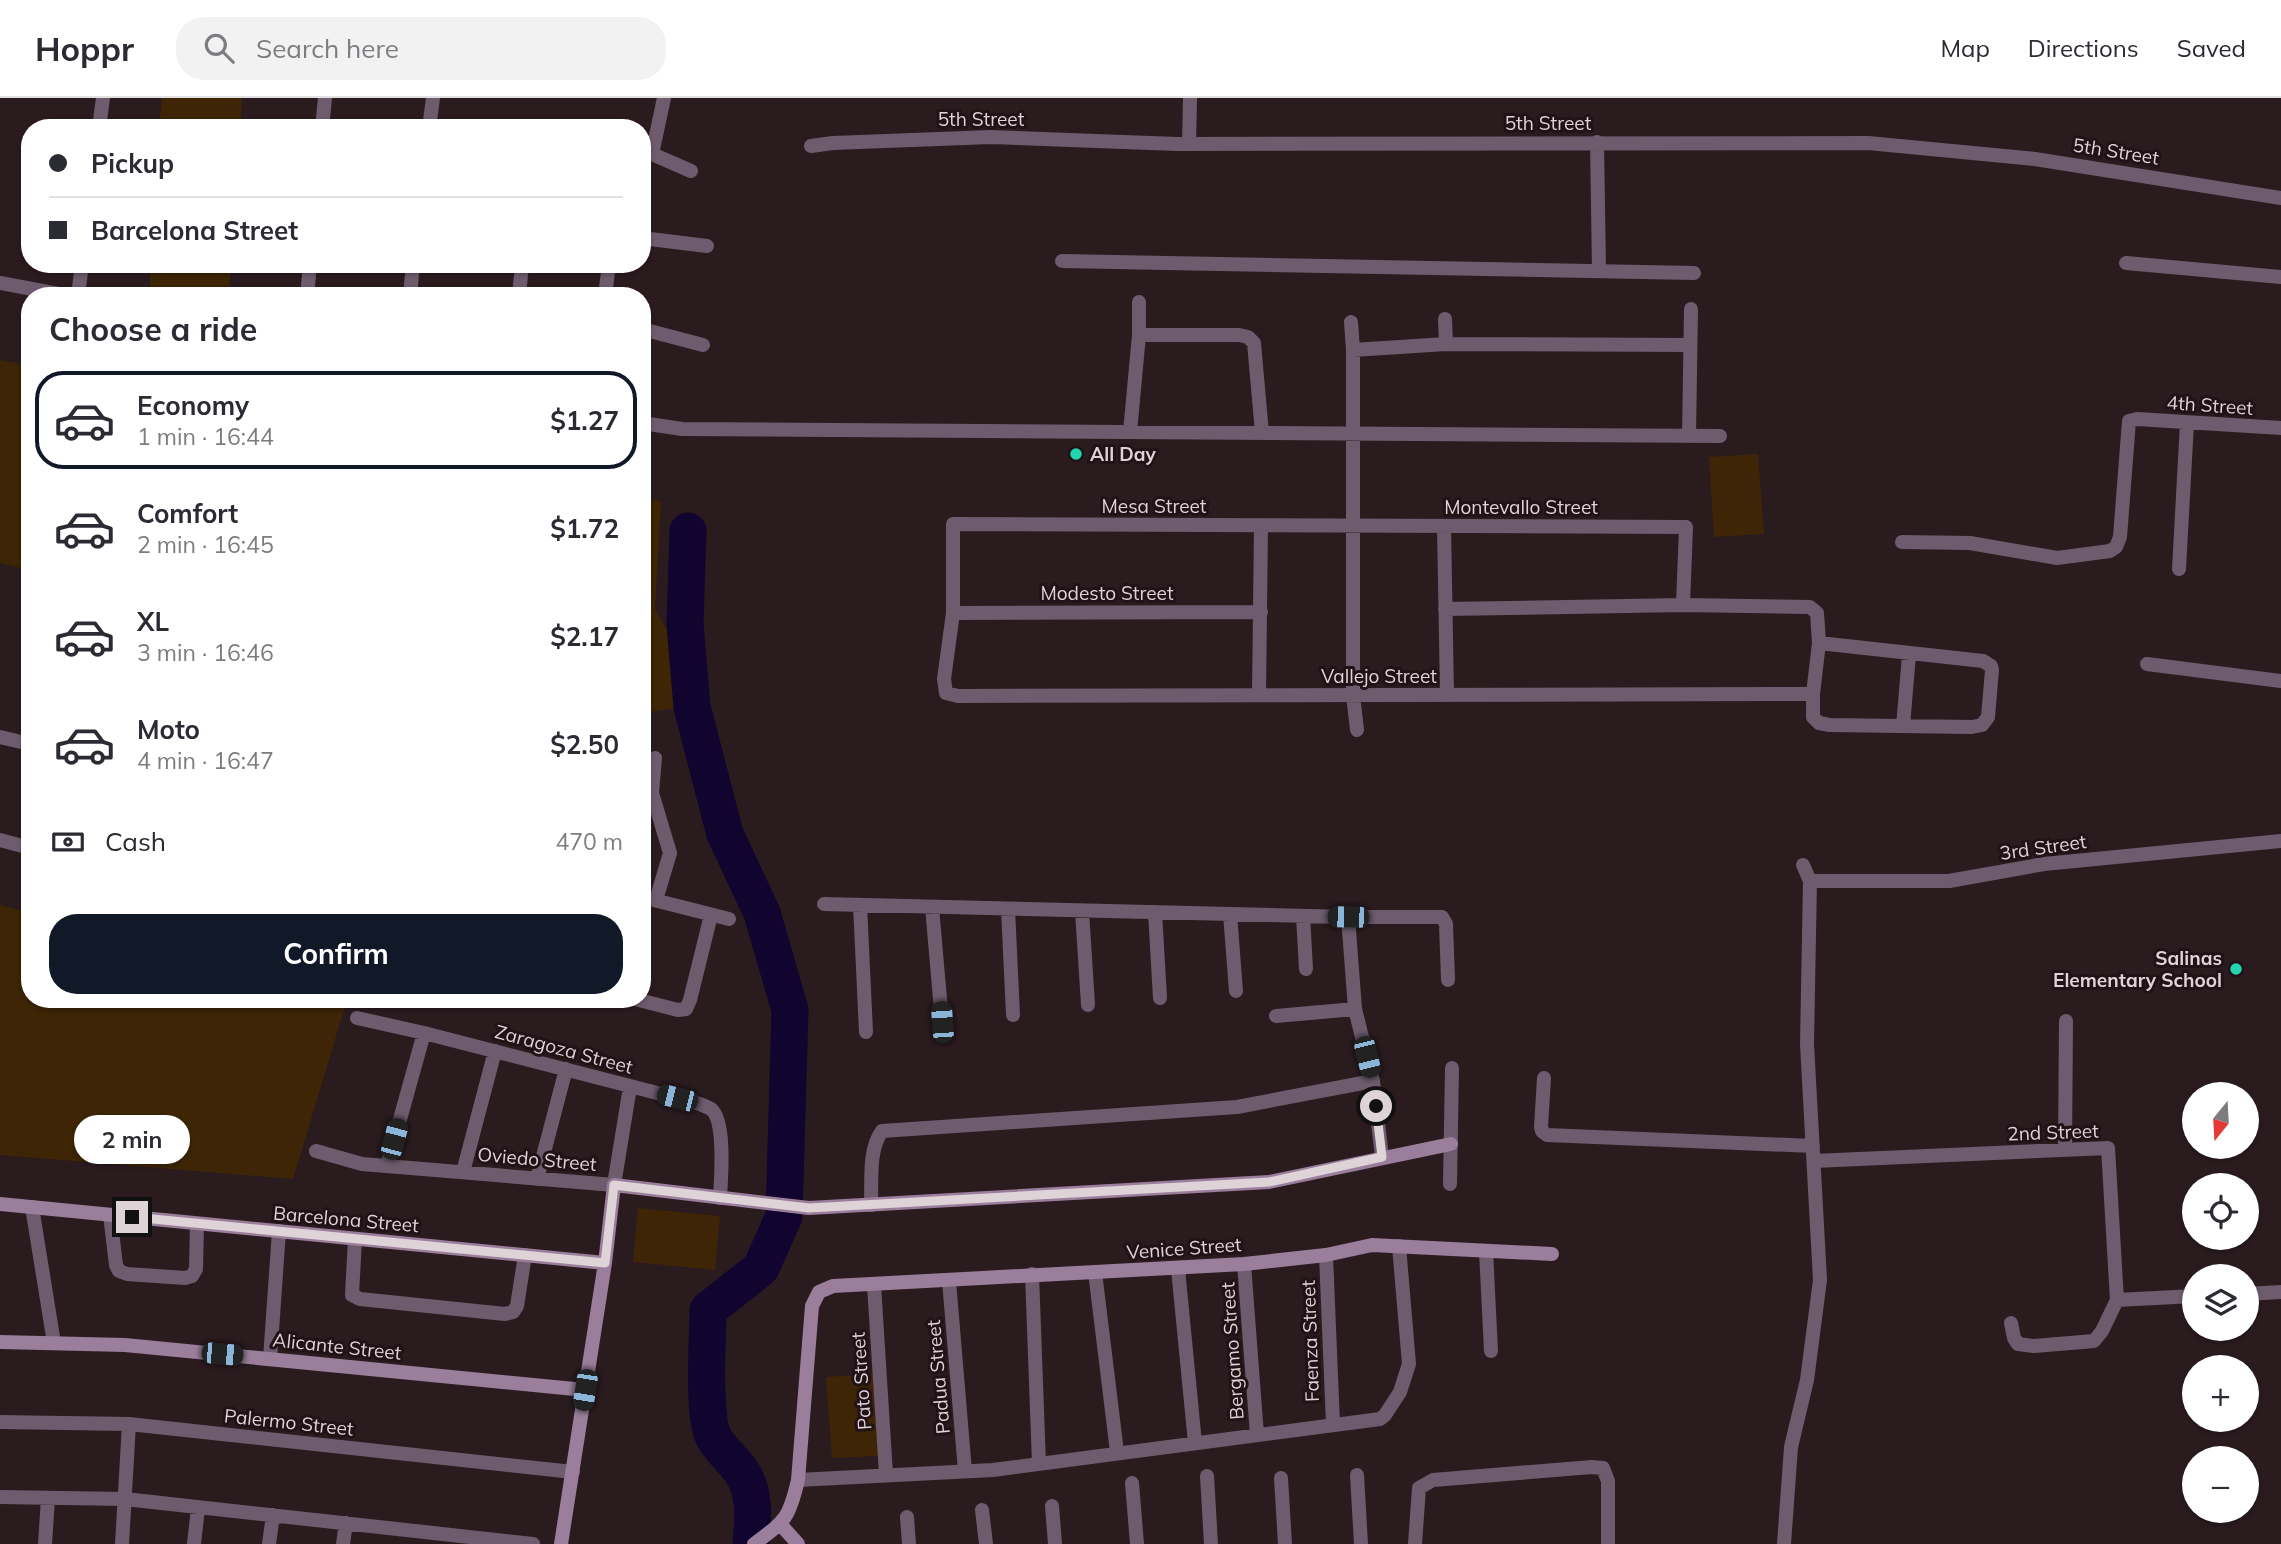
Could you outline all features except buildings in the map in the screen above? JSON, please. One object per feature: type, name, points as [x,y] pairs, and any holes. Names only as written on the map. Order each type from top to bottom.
[{"type":"street","points":[[100,119],[103,98]]},
{"type":"street","points":[[323,119],[325,98]]},
{"type":"street","points":[[430,119],[433,98]]},
{"type":"street","points":[[651,140],[664,98]]},
{"type":"street","points":[[1189,144],[1190,98]]},
{"type":"street","name":"5th Street","points":[[811,146],[991,136],[1189,144],[1868,143],[2035,159],[2281,198]]},
{"type":"street","points":[[1597,142],[1599,271]]},
{"type":"street","points":[[651,155],[691,171]]},
{"type":"street","points":[[651,239],[707,246]]},
{"type":"street","points":[[1062,261],[1694,273]]},
{"type":"street","points":[[2126,262],[2281,277]]},
{"type":"street","points":[[0,283],[21,287]]},
{"type":"street","points":[[1130,432],[1139,335],[1139,302]]},
{"type":"street","points":[[1689,435],[1691,309]]},
{"type":"street","points":[[1445,319],[1446,344]]},
{"type":"street","points":[[1351,322],[1355,526],[1353,695],[1357,730]]},
{"type":"street","points":[[651,331],[703,345]]},
{"type":"street","points":[[1139,335],[1248,337],[1254,342],[1262,433]]},
{"type":"street","points":[[1353,349],[1446,344],[1690,345]]},
{"type":"street","name":"4th Street","points":[[1902,542],[1970,543],[2020,554],[2057,558],[2110,551],[2116,547],[2120,537],[2129,421],[2137,419],[2281,428]]},
{"type":"street","points":[[651,424],[682,429],[1720,436]]},
{"type":"street","points":[[2179,569],[2187,424]]},
{"type":"street","name":"Mesa Street","points":[[953,613],[953,524],[1355,526]]},
{"type":"street","points":[[1259,695],[1261,525]]},
{"type":"street","name":"Montevallo Street","points":[[1355,526],[1686,527],[1683,605]]},
{"type":"street","points":[[1444,526],[1447,694]]},
{"type":"street","points":[[1445,609],[1683,605],[1810,607],[1817,613],[1819,643],[1813,717],[1819,723],[1978,726],[1986,721],[1992,670],[1989,664],[1983,661],[1909,655],[1819,643]]},
{"type":"street","name":"Modesto Street","points":[[953,613],[1261,612]]},
{"type":"street","name":"Vallejo Street","points":[[953,613],[944,679],[946,693],[958,696],[1813,694]]},
{"type":"street","points":[[1903,726],[1909,655]]},
{"type":"street","points":[[2147,664],[2281,681]]},
{"type":"street","points":[[0,737],[21,742]]},
{"type":"street","points":[[651,775],[655,758]]},
{"type":"street","points":[[651,803],[670,853],[651,894]]},
{"type":"street","points":[[0,841],[21,846]]},
{"type":"street","name":"3rd Street","points":[[1810,881],[1949,881],[2045,864],[2281,841]]},
{"type":"street","points":[[1784,1544],[1791,1447],[1807,1380],[1819,1280],[1807,1044],[1810,881],[1803,865]]},
{"type":"street","points":[[651,899],[729,919]]},
{"type":"street","points":[[824,904],[1348,917],[1442,916],[1446,925],[1448,981]]},
{"type":"street","points":[[860,905],[866,1032]]},
{"type":"street","points":[[932,906],[942,1022]]},
{"type":"street","points":[[1008,909],[1013,1015]]},
{"type":"street","points":[[1082,911],[1088,1005]]},
{"type":"street","points":[[1156,912],[1160,998]]},
{"type":"street","points":[[1230,914],[1236,990]]},
{"type":"street","points":[[651,1003],[678,1010],[686,1009],[711,915]]},
{"type":"street","points":[[1303,916],[1306,969]]},
{"type":"street","points":[[1348,917],[1355,1009],[1373,1081],[1382,1157]]},
{"type":"street","points":[[1276,1016],[1355,1009]]},
{"type":"street","name":"Zaragoza Street","points":[[357,1018],[424,1032],[700,1104],[712,1110],[718,1120],[722,1161],[720,1198]]},
{"type":"street","points":[[2065,1150],[2066,1021]]},
{"type":"street","points":[[387,1166],[424,1032]]},
{"type":"street","points":[[463,1172],[495,1051]]},
{"type":"street","points":[[1450,1184],[1452,1068]]},
{"type":"street","points":[[537,1179],[566,1069]]},
{"type":"street","name":"2nd Street","points":[[1544,1078],[1541,1127],[1547,1135],[1813,1154],[2108,1148],[2118,1300]]},
{"type":"street","points":[[871,1205],[874,1149],[876,1138],[882,1130],[1237,1107],[1373,1081]]},
{"type":"street","points":[[561,1544],[630,1087]]},
{"type":"street","name":"Oviedo Street","points":[[316,1151],[362,1164],[614,1185],[809,1208],[1269,1182],[1451,1144]]},
{"type":"street","name":"Barcelona Street","points":[[0,1204],[605,1263]]},
{"type":"street","points":[[32,1208],[54,1343]]},
{"type":"street","points":[[110,1215],[116,1265],[119,1271],[127,1274],[184,1278],[192,1276],[196,1269],[197,1225]]},
{"type":"street","points":[[270,1359],[279,1231]]},
{"type":"street","points":[[355,1239],[352,1295],[505,1314],[513,1312],[517,1306],[524,1255]]},
{"type":"street","name":"Venice Street","points":[[798,1480],[812,1306],[818,1292],[833,1286],[1244,1264],[1326,1255],[1372,1245],[1552,1254]]},
{"type":"street","points":[[759,1540],[781,1525],[792,1508],[798,1480],[1039,1464],[1380,1419],[1400,1392],[1409,1364],[1399,1246]]},
{"type":"street","points":[[1486,1251],[1491,1351]]},
{"type":"street","name":"Faenza Street","points":[[1326,1255],[1333,1424]]},
{"type":"street","name":"Bergamo Street","points":[[1244,1264],[1257,1435]]},
{"type":"street","points":[[1178,1269],[1195,1443]]},
{"type":"street","points":[[1095,1272],[1118,1452]]},
{"type":"street","points":[[1032,1274],[1039,1464]]},
{"type":"street","name":"Padua Street","points":[[949,1281],[965,1471]]},
{"type":"street","name":"Pato Street","points":[[874,1285],[886,1474]]},
{"type":"street","points":[[2259,1293],[2281,1292]]},
{"type":"street","points":[[2011,1322],[2014,1338],[2024,1345],[2094,1341],[2118,1300],[2182,1297]]},
{"type":"street","name":"Alicante Street","points":[[0,1342],[125,1345],[585,1390]]},
{"type":"street","name":"Palermo Street","points":[[0,1422],[129,1424],[573,1472]]},
{"type":"street","points":[[122,1544],[129,1424]]},
{"type":"street","points":[[1415,1544],[1419,1489],[1433,1480],[1592,1467],[1603,1468],[1608,1481],[1608,1544]]},
{"type":"street","points":[[1357,1475],[1361,1544]]},
{"type":"street","points":[[1207,1476],[1211,1544]]},
{"type":"street","points":[[1281,1478],[1285,1544]]},
{"type":"street","points":[[1132,1483],[1136,1544]]},
{"type":"street","points":[[0,1497],[125,1499],[346,1523],[413,1537],[533,1544]]},
{"type":"street","points":[[45,1544],[48,1498]]},
{"type":"street","points":[[1052,1506],[1055,1544]]},
{"type":"street","points":[[194,1544],[198,1508]]},
{"type":"street","points":[[982,1510],[986,1544]]},
{"type":"street","points":[[269,1544],[273,1515]]},
{"type":"street","points":[[906,1517],[909,1544]]},
{"type":"street","points":[[343,1544],[346,1523]]},
{"type":"street","points":[[781,1525],[798,1544]]},
{"type":"shaded area","points":[[162,98],[242,98],[241,119],[160,119]]},
{"type":"shaded area","points":[[150,273],[230,273],[230,287],[150,287]]},
{"type":"shaded area","points":[[0,360],[21,364],[21,568],[0,563]]},
{"type":"shaded area","points":[[1758,454],[1764,534],[1714,537],[1709,457]]},
{"type":"shaded area","points":[[651,500],[661,501],[655,610],[680,652],[704,661],[706,733],[694,730],[683,707],[651,712]]},
{"type":"shaded area","points":[[0,905],[21,911],[21,1008],[345,1008],[293,1179],[0,1155]]},
{"type":"shaded area","points":[[638,1208],[720,1216],[715,1270],[633,1262]]},
{"type":"shaded area","points":[[873,1374],[878,1456],[832,1458],[826,1377]]},
{"type":"waterway","points":[[688,531],[685,624],[692,707],[725,834],[762,913],[790,1010],[784,1216],[761,1268],[708,1310],[707,1395],[710,1427],[720,1447],[746,1479],[752,1506],[751,1544]]},
{"type":"place","name":"All Day","points":[[1076,454]]},
{"type":"place","name":"Salinas Elementary School","points":[[2236,969]]},
{"type":"route","points":[[132,1217],[605,1263],[614,1185],[809,1208],[1269,1182],[1382,1157],[1376,1106]]}]
